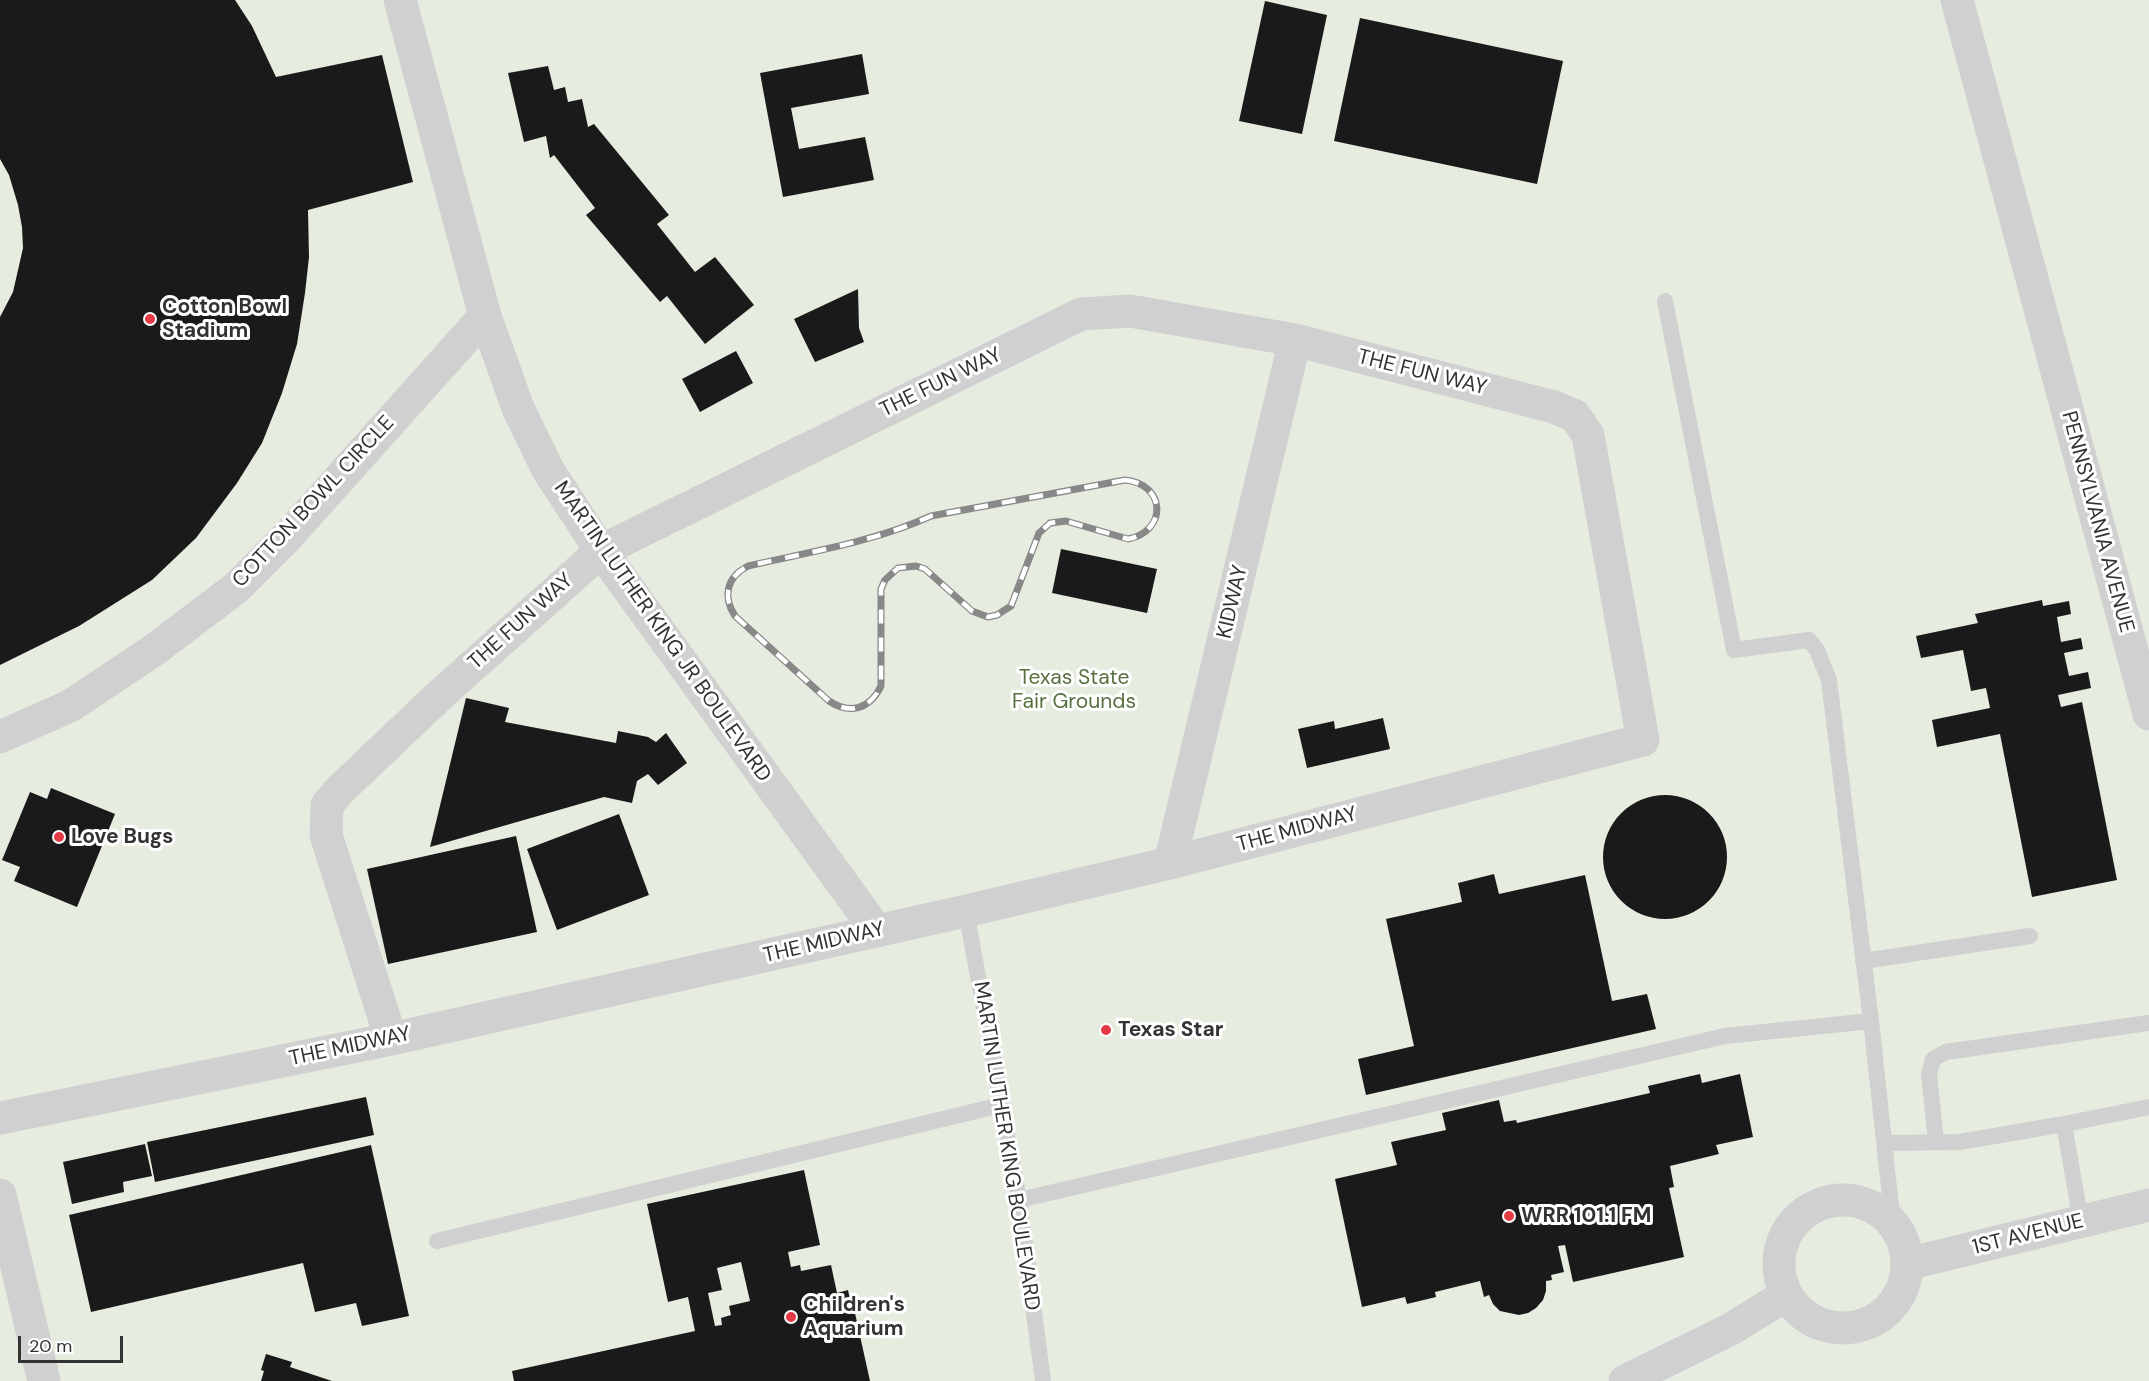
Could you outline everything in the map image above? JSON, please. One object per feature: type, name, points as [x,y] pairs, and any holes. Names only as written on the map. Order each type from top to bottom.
[{"type":"street","name":"MARTIN LUTHER KING JR BOULEVARD","points":[[400,0],[485,316],[518,408],[548,470],[601,551],[877,931]]},
{"type":"street","name":"PENNSYLVANIA AVENUE","points":[[1957,0],[2149,714]]},
{"type":"street","name":"THE FUN WAY","points":[[391,1039],[326,835],[327,805],[340,790],[440,695],[601,551],[1081,314],[1130,311],[1295,340],[1554,406],[1575,416],[1588,435],[1642,740]]},
{"type":"street","name":"COTTON BOWL CIRCLE","points":[[0,737],[70,706],[154,650],[236,588],[287,537],[485,316]]},
{"type":"street","name":"KIDWAY","points":[[1170,863],[1295,340]]},
{"type":"street","name":"THE MIDWAY","points":[[0,1118],[391,1039],[966,911],[1170,863],[1642,740]]},
{"type":"street","points":[[0,1195],[44,1381]]},
{"type":"street","points":[[1837,1200],[1858,1202],[1877,1210],[1893,1224],[1903,1243],[1907,1264],[1903,1285],[1894,1304],[1878,1318],[1858,1327],[1838,1329],[1817,1323],[1799,1312],[1786,1295],[1779,1275],[1779,1254],[1782,1244],[1786,1234],[1799,1217],[1817,1205],[1837,1200]]},
{"type":"street","name":"1ST AVENUE","points":[[1907,1264],[2149,1205]]},
{"type":"street","points":[[1625,1381],[1731,1329],[1786,1295]]},
{"type":"lane","points":[[1665,300],[1734,650],[1809,640],[1817,650],[1829,680],[1871,1021],[1893,1224]]},
{"type":"lane","name":"MARTIN LUTHER KING BOULEVARD","points":[[966,911],[1019,1200],[1043,1381]]},
{"type":"lane","points":[[1863,961],[2030,936]]},
{"type":"lane","points":[[1019,1200],[1725,1036],[1871,1021]]},
{"type":"lane","points":[[1936,1142],[1929,1074],[1934,1059],[1946,1052],[2149,1023]]},
{"type":"lane","points":[[437,1241],[1001,1105]]},
{"type":"lane","points":[[1885,1143],[1960,1142],[2149,1107]]},
{"type":"lane","points":[[2064,1124],[2081,1222]]},
{"type":"green space","name":"Texas State Fair Grounds","points":[[0,0],[2149,0],[2149,1381],[0,1381]]},
{"type":"building","name":"Cotton Bowl Stadium","points":[[0,0],[235,0],[252,26],[276,77],[382,55],[413,182],[308,210],[309,257],[305,293],[297,344],[282,393],[262,443],[237,483],[196,538],[152,580],[79,626],[0,665],[0,317],[13,292],[23,248],[18,205],[9,175],[0,159]]},
{"type":"building","points":[[1265,1],[1327,15],[1302,134],[1239,121]]},
{"type":"building","points":[[1360,18],[1563,61],[1537,184],[1334,141]]},
{"type":"building","points":[[862,54],[869,94],[791,108],[799,149],[865,137],[874,180],[783,197],[760,73]]},
{"type":"building","points":[[548,66],[554,90],[565,87],[568,102],[582,99],[588,127],[594,124],[669,215],[657,224],[695,272],[715,257],[754,305],[705,344],[667,296],[660,302],[586,215],[595,208],[554,155],[550,158],[546,136],[524,142],[508,73]]},
{"type":"building","points":[[858,289],[859,328],[864,342],[815,362],[794,319]]},
{"type":"building","points":[[736,351],[753,383],[700,412],[682,379]]},
{"type":"building","points":[[1061,549],[1157,569],[1147,613],[1052,593]]},
{"type":"building","points":[[2042,600],[2043,606],[2069,601],[2071,614],[2057,617],[2061,642],[2081,638],[2083,649],[2064,653],[2069,676],[2088,672],[2091,688],[2058,695],[2061,707],[2082,702],[2117,880],[2032,897],[2000,734],[1937,747],[1932,720],[1990,708],[1986,688],[1971,691],[1963,650],[1921,658],[1916,636],[1978,623],[1975,614]]},
{"type":"building","points":[[466,698],[509,708],[505,722],[616,743],[618,731],[648,737],[656,742],[666,733],[687,763],[658,785],[648,774],[637,781],[632,803],[604,797],[430,847]]},
{"type":"building","points":[[1383,718],[1390,749],[1307,768],[1298,729],[1334,721],[1335,729]]},
{"type":"building","name":"Love Bugs","points":[[51,788],[115,814],[77,907],[14,881],[20,867],[2,860],[30,792],[47,799]]},
{"type":"building","points":[[1665,795],[1689,799],[1709,813],[1723,833],[1727,857],[1723,881],[1709,901],[1689,915],[1665,919],[1641,915],[1621,901],[1607,881],[1603,857],[1607,833],[1621,813],[1641,799]]},
{"type":"building","points":[[619,814],[649,895],[557,930],[527,849]]},
{"type":"building","points":[[516,836],[537,932],[388,964],[367,869]]},
{"type":"building","points":[[1494,874],[1499,894],[1585,875],[1612,1001],[1647,994],[1656,1029],[1366,1095],[1358,1059],[1414,1046],[1386,919],[1462,902],[1458,883]]},
{"type":"building","name":"WRR 101.1 FM","points":[[1700,1074],[1702,1083],[1740,1074],[1753,1137],[1716,1145],[1719,1154],[1670,1166],[1674,1187],[1669,1188],[1684,1257],[1573,1282],[1565,1245],[1558,1246],[1564,1272],[1551,1275],[1552,1280],[1546,1281],[1543,1300],[1528,1313],[1519,1315],[1500,1311],[1493,1304],[1489,1295],[1484,1297],[1480,1281],[1435,1292],[1436,1297],[1407,1304],[1405,1297],[1362,1307],[1335,1179],[1397,1165],[1391,1142],[1446,1130],[1442,1113],[1499,1100],[1504,1122],[1516,1120],[1517,1123],[1650,1093],[1648,1086]]},
{"type":"building","points":[[366,1097],[374,1135],[155,1182],[147,1142]]},
{"type":"building","points":[[145,1144],[152,1176],[123,1182],[124,1192],[72,1204],[63,1162]]},
{"type":"building","points":[[371,1145],[409,1316],[362,1326],[356,1303],[315,1312],[303,1263],[91,1312],[69,1215]]},
{"type":"building","name":"Children's Aquarium","points":[[804,1170],[820,1245],[788,1252],[791,1267],[800,1265],[801,1271],[831,1265],[837,1293],[848,1290],[851,1295],[870,1381],[514,1381],[512,1371],[695,1331],[688,1297],[668,1302],[647,1204]],"holes":[[[741,1262],[750,1301],[729,1306],[731,1315],[721,1318],[722,1325],[715,1326],[708,1293],[722,1290],[717,1268]]]},
{"type":"building","points":[[266,1354],[292,1362],[290,1367],[332,1381],[261,1381],[264,1371],[261,1370]]},
{"type":"railway","points":[[1125,480],[1139,483],[1155,498],[1157,508],[1150,527],[1141,534],[1128,539],[1066,521],[1050,523],[1039,533],[1011,606],[997,615],[988,617],[972,611],[925,569],[916,566],[898,568],[885,580],[881,589],[881,686],[871,700],[859,707],[844,708],[829,701],[735,616],[731,609],[728,594],[731,581],[748,566],[864,540],[931,516],[1125,480]]},
{"type":"place","name":"Cotton Bowl Stadium","points":[[150,319]]},
{"type":"place","name":"Love Bugs","points":[[59,837]]},
{"type":"place","name":"Texas Star","points":[[1106,1030]]},
{"type":"place","name":"WRR 101.1 FM","points":[[1509,1216]]},
{"type":"place","name":"Children's Aquarium","points":[[791,1317]]}]
